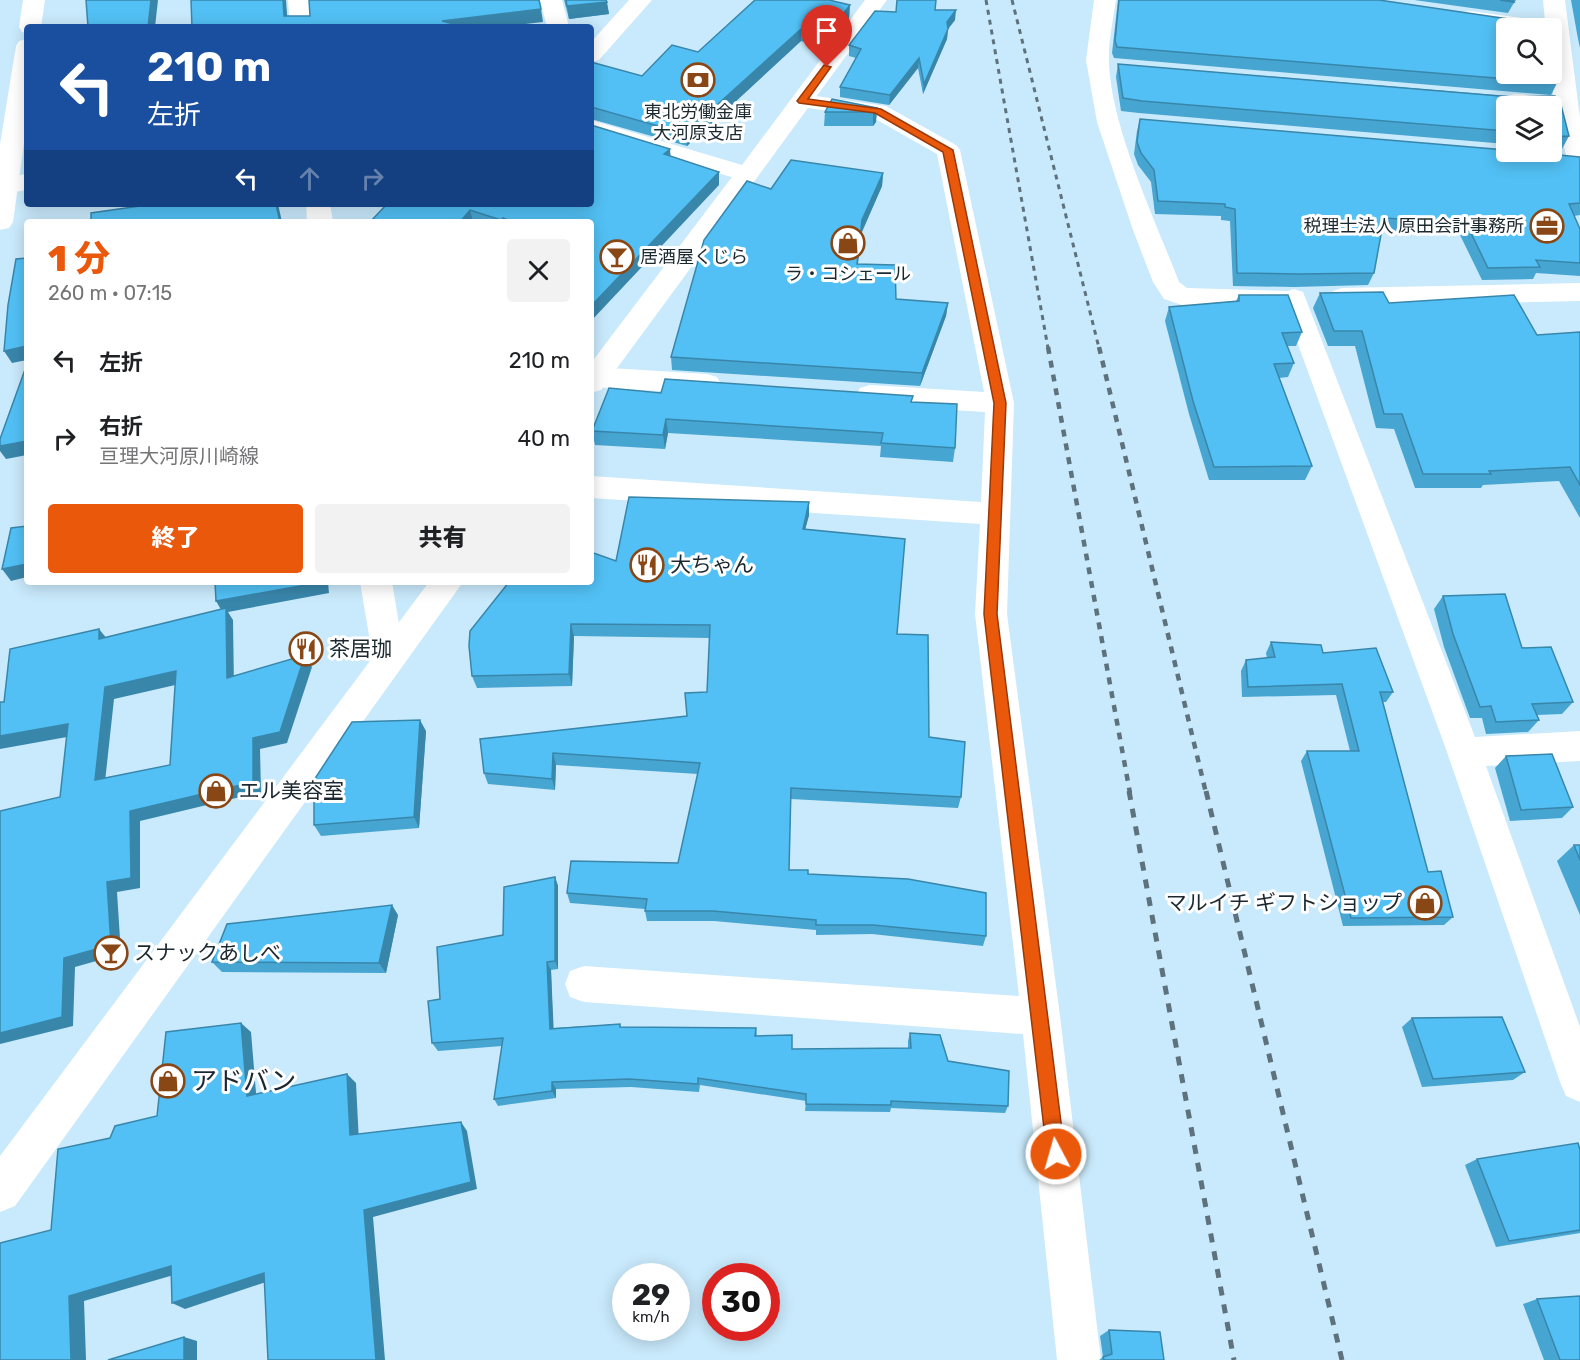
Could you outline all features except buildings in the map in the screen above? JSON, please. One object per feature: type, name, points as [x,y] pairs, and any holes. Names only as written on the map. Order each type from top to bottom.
[{"type":"street","points":[[30,24],[34,0]]},
{"type":"street","points":[[298,0],[300,24]]},
{"type":"street","points":[[550,0],[557,24]]},
{"type":"street","points":[[594,52],[641,0]]},
{"type":"street","points":[[594,379],[876,0]]},
{"type":"street","points":[[1105,0],[1109,67],[1134,196],[1166,282],[1173,293],[1185,297],[1294,298],[1580,291]]},
{"type":"street","points":[[1555,18],[1560,1]]},
{"type":"street","points":[[1444,13],[1496,21]]},
{"type":"street","points":[[0,222],[11,184],[24,72]]},
{"type":"street","points":[[1561,84],[1573,161]]},
{"type":"street","points":[[1495,99],[1565,105]]},
{"type":"street","points":[[802,101],[878,111],[948,150],[1000,403],[991,614],[1041,1016],[1079,1360]]},
{"type":"street","points":[[594,128],[747,174]]},
{"type":"street","points":[[1294,298],[1464,752],[1580,1082]]},
{"type":"street","points":[[594,380],[738,386]]},
{"type":"street","points":[[845,393],[1000,403]]},
{"type":"street","points":[[594,487],[995,514]]},
{"type":"street","points":[[377,585],[389,659]]},
{"type":"street","points":[[0,1191],[445,585]]},
{"type":"street","points":[[1464,752],[1580,746]]},
{"type":"street","points":[[584,984],[1041,1016]]},
{"type":"railway","points":[[986,0],[1048,348]]},
{"type":"railway","points":[[1012,0],[1099,348]]},
{"type":"railway","points":[[1048,347],[1130,793]]},
{"type":"railway","points":[[1099,347],[1206,793]]},
{"type":"railway","points":[[1129,791],[1234,1360]]},
{"type":"railway","points":[[1206,791],[1342,1360]]},
{"type":"place","name":"東北労働金庫 大河原支店","points":[[698,80]]},
{"type":"place","name":"税理士法人 原田会計事務所","points":[[1547,226]]},
{"type":"place","name":"ラ・コシェール","points":[[848,243]]},
{"type":"place","name":"居酒屋くじら","points":[[617,257]]},
{"type":"place","name":"大ちゃん","points":[[647,565]]},
{"type":"place","name":"茶居珈","points":[[306,649]]},
{"type":"place","name":"エル美容室","points":[[216,791]]},
{"type":"place","name":"マルイチ ギフトショップ","points":[[1425,903]]},
{"type":"place","name":"スナックあしべ","points":[[111,953]]},
{"type":"place","name":"アドバン","points":[[168,1081]]},
{"type":"route","points":[[827,67],[802,101],[878,111],[948,150],[1000,403],[991,614],[1056,1154]]}]
